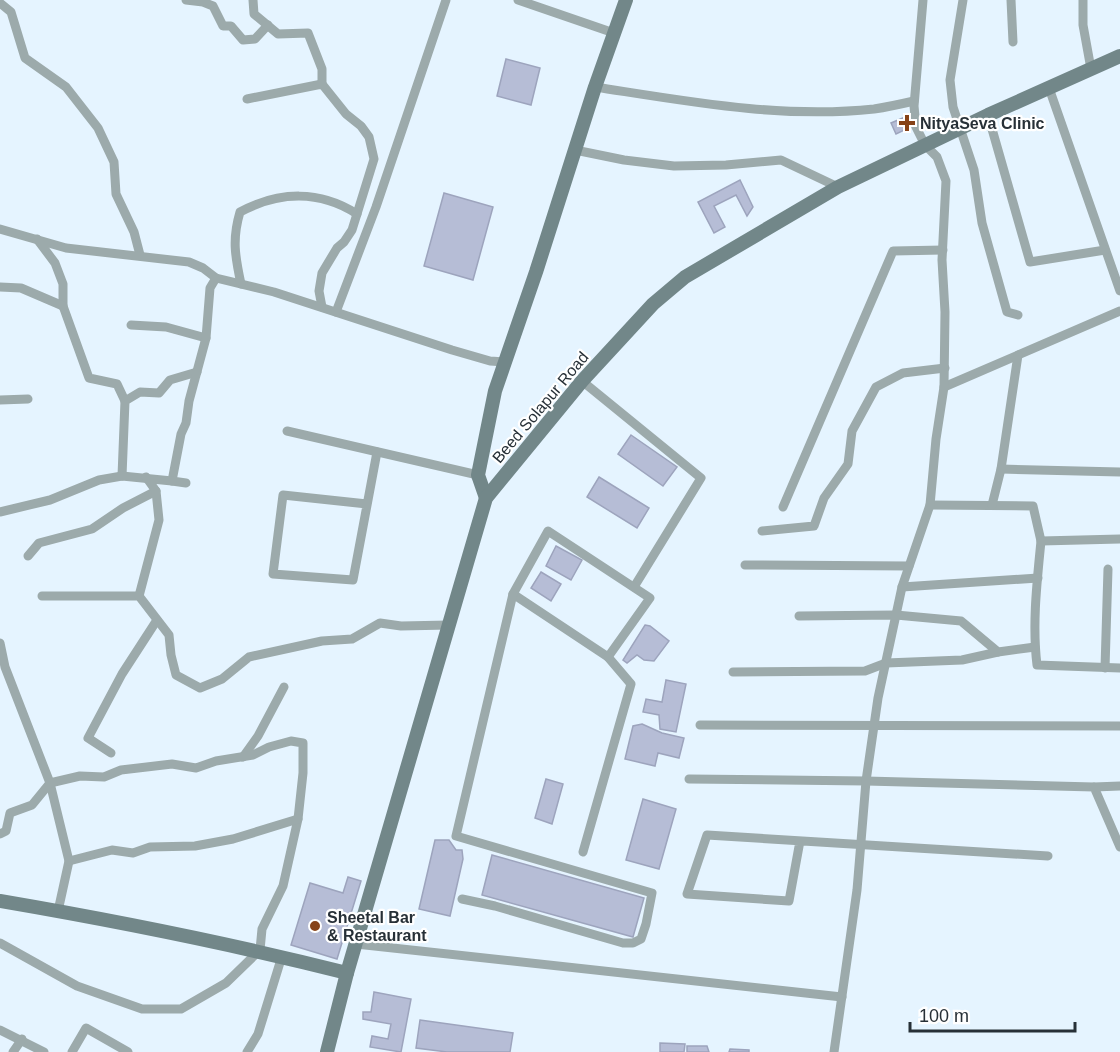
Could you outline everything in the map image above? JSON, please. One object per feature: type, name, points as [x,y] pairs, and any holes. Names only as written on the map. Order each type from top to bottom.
[{"type":"main road","points":[[486,498],[478,475],[495,391],[626,0]]},
{"type":"main road","name":"Beed Solapur Road","points":[[327,1052],[356,944],[486,498],[582,381],[652,304],[685,277],[838,187],[960,128],[1120,56]]},
{"type":"main road","points":[[0,901],[140,925],[348,973]]},
{"type":"street","points":[[186,0],[213,6],[223,26],[231,26],[243,40],[255,39],[268,25]]},
{"type":"street","points":[[253,0],[254,14],[278,34],[308,33],[321,69],[322,84],[346,114],[361,126],[372,146],[374,159],[352,230],[345,242],[337,248],[322,273],[319,291],[322,307]]},
{"type":"street","points":[[336,312],[376,207],[446,0]]},
{"type":"street","points":[[518,0],[614,33]]},
{"type":"street","points":[[834,1052],[874,725],[902,588],[930,505],[936,439],[944,387],[943,250],[946,181],[937,157],[925,145],[916,127],[914,101],[923,0]]},
{"type":"street","points":[[963,0],[950,80],[952,107],[974,170],[982,223],[1007,312],[1018,315]]},
{"type":"street","points":[[1011,0],[1013,42]]},
{"type":"street","points":[[1083,0],[1083,25],[1091,69]]},
{"type":"street","points":[[0,3],[11,12],[25,58],[66,87],[98,128],[114,162],[116,194],[134,232],[140,255]]},
{"type":"street","points":[[247,99],[322,84]]},
{"type":"street","points":[[595,87],[692,102],[788,111],[874,109],[914,101]]},
{"type":"street","points":[[1048,88],[1120,291]]},
{"type":"street","points":[[988,115],[1030,262],[1105,250]]},
{"type":"street","points":[[575,150],[624,160],[674,166],[726,165],[781,160],[838,187]]},
{"type":"street","points":[[241,284],[234,255],[235,230],[240,212],[255,203],[269,199],[300,195],[318,196],[347,207],[357,214]]},
{"type":"street","points":[[0,229],[66,248],[189,262],[203,268],[216,278],[322,307],[452,350],[490,361],[505,362]]},
{"type":"street","points":[[36,238],[55,263],[63,284],[63,306],[89,378],[117,384],[125,400],[122,476]]},
{"type":"street","points":[[783,507],[893,251],[943,250]]},
{"type":"street","points":[[172,480],[181,434],[186,423],[189,401],[206,338],[210,288],[216,278]]},
{"type":"street","points":[[0,287],[21,288],[63,306]]},
{"type":"street","points":[[944,387],[1120,311]]},
{"type":"street","points":[[130,325],[166,327],[206,338]]},
{"type":"street","points":[[992,505],[1001,469],[1018,355]]},
{"type":"street","points":[[762,531],[814,526],[824,498],[848,464],[852,431],[876,387],[903,373],[945,368]]},
{"type":"street","points":[[125,400],[140,392],[159,393],[170,381],[197,372]]},
{"type":"street","points":[[582,381],[701,478],[633,587]]},
{"type":"street","points":[[0,400],[28,399]]},
{"type":"street","points":[[287,431],[478,475]]},
{"type":"street","points":[[368,504],[283,495],[273,574],[353,580],[368,504],[377,452]]},
{"type":"street","points":[[1001,469],[1120,472]]},
{"type":"street","points":[[0,506],[0,512],[50,500],[99,480],[122,476],[186,483]]},
{"type":"street","points":[[139,596],[159,520],[156,491],[146,477]]},
{"type":"street","points":[[28,556],[39,543],[92,529],[123,508],[156,491]]},
{"type":"street","points":[[930,505],[1033,506],[1041,541],[1035,647],[1037,665],[1120,668]]},
{"type":"street","points":[[462,899],[623,943],[633,943],[641,939],[652,893],[456,836],[513,594],[548,531],[650,598],[608,657]]},
{"type":"street","points":[[1041,541],[1120,539]]},
{"type":"street","points":[[745,565],[909,566]]},
{"type":"street","points":[[1106,668],[1108,568]]},
{"type":"street","points":[[902,588],[1038,578]]},
{"type":"street","points":[[513,594],[608,657],[631,684],[583,852]]},
{"type":"street","points":[[42,596],[139,596]]},
{"type":"street","points":[[139,596],[169,635],[176,675],[200,688],[222,679],[249,657],[322,641],[352,639],[380,623],[401,626],[449,625]]},
{"type":"street","points":[[799,616],[896,615],[961,621],[998,652]]},
{"type":"street","points":[[111,753],[88,738],[122,674],[157,620]]},
{"type":"street","points":[[0,643],[5,668],[50,783],[69,861],[57,911]]},
{"type":"street","points":[[734,672],[865,671],[886,663],[962,660],[1035,647]]},
{"type":"street","points":[[243,757],[258,735],[284,687]]},
{"type":"street","points":[[700,725],[1120,726]]},
{"type":"street","points":[[0,834],[6,831],[10,813],[32,805],[50,783],[80,776],[105,777],[121,770],[172,764],[196,768],[216,761],[253,755],[269,747],[291,741],[303,742],[303,773],[298,819],[283,886],[262,929],[260,951],[226,983],[181,1010],[142,1009],[77,986],[0,943]]},
{"type":"street","points":[[689,779],[1120,786]]},
{"type":"street","points":[[1094,787],[1120,847]]},
{"type":"street","points":[[69,861],[112,850],[133,853],[150,847],[195,846],[233,839],[298,819]]},
{"type":"street","points":[[800,841],[789,902],[687,894],[707,835],[1048,856]]},
{"type":"street","points":[[356,944],[842,997]]},
{"type":"street","points":[[248,1052],[258,1034],[282,956]]},
{"type":"street","points":[[72,1052],[86,1028],[128,1052]]},
{"type":"street","points":[[0,1030],[44,1052]]},
{"type":"street","points":[[13,1052],[22,1039]]},
{"type":"building","points":[[506,59],[540,68],[531,105],[497,96]]},
{"type":"building","points":[[910,115],[915,125],[896,134],[891,123]]},
{"type":"building","points":[[740,180],[753,207],[747,216],[736,195],[714,206],[725,227],[714,233],[698,202]]},
{"type":"building","points":[[444,193],[493,207],[473,280],[424,266]]},
{"type":"building","points":[[631,435],[677,467],[663,486],[618,454]]},
{"type":"building","points":[[599,477],[649,508],[637,528],[587,497]]},
{"type":"building","points":[[556,546],[582,560],[571,580],[546,566]]},
{"type":"building","points":[[541,572],[561,584],[551,601],[531,588]]},
{"type":"building","points":[[645,625],[650,626],[669,641],[654,661],[644,660],[637,655],[627,663],[623,660]]},
{"type":"building","points":[[666,680],[686,684],[676,732],[660,729],[659,715],[643,712],[646,699],[662,702]]},
{"type":"building","points":[[642,724],[662,733],[684,738],[679,758],[658,753],[655,766],[625,759],[633,726]]},
{"type":"building","points":[[546,779],[563,784],[552,824],[535,818]]},
{"type":"building","points":[[643,799],[676,809],[659,869],[626,860]]},
{"type":"building","points":[[435,840],[449,840],[456,850],[462,850],[463,859],[450,916],[419,909]]},
{"type":"building","points":[[492,855],[644,898],[633,937],[482,895]]},
{"type":"building","points":[[348,877],[361,881],[337,959],[291,945],[310,883],[343,893]]},
{"type":"building","points":[[374,992],[411,999],[401,1052],[370,1047],[372,1036],[388,1039],[391,1024],[363,1019],[363,1012],[371,1012]]},
{"type":"building","points":[[420,1020],[513,1033],[510,1052],[447,1052],[416,1048]]},
{"type":"building","points":[[660,1043],[685,1044],[684,1052],[660,1052]]},
{"type":"building","points":[[687,1046],[707,1046],[709,1052],[687,1052]]},
{"type":"building","points":[[730,1049],[749,1050],[749,1052],[729,1052]]},
{"type":"place","name":"NityaSeva Clinic","points":[[907,123]]},
{"type":"place","name":"Sheetal Bar & Restaurant","points":[[315,926]]}]
